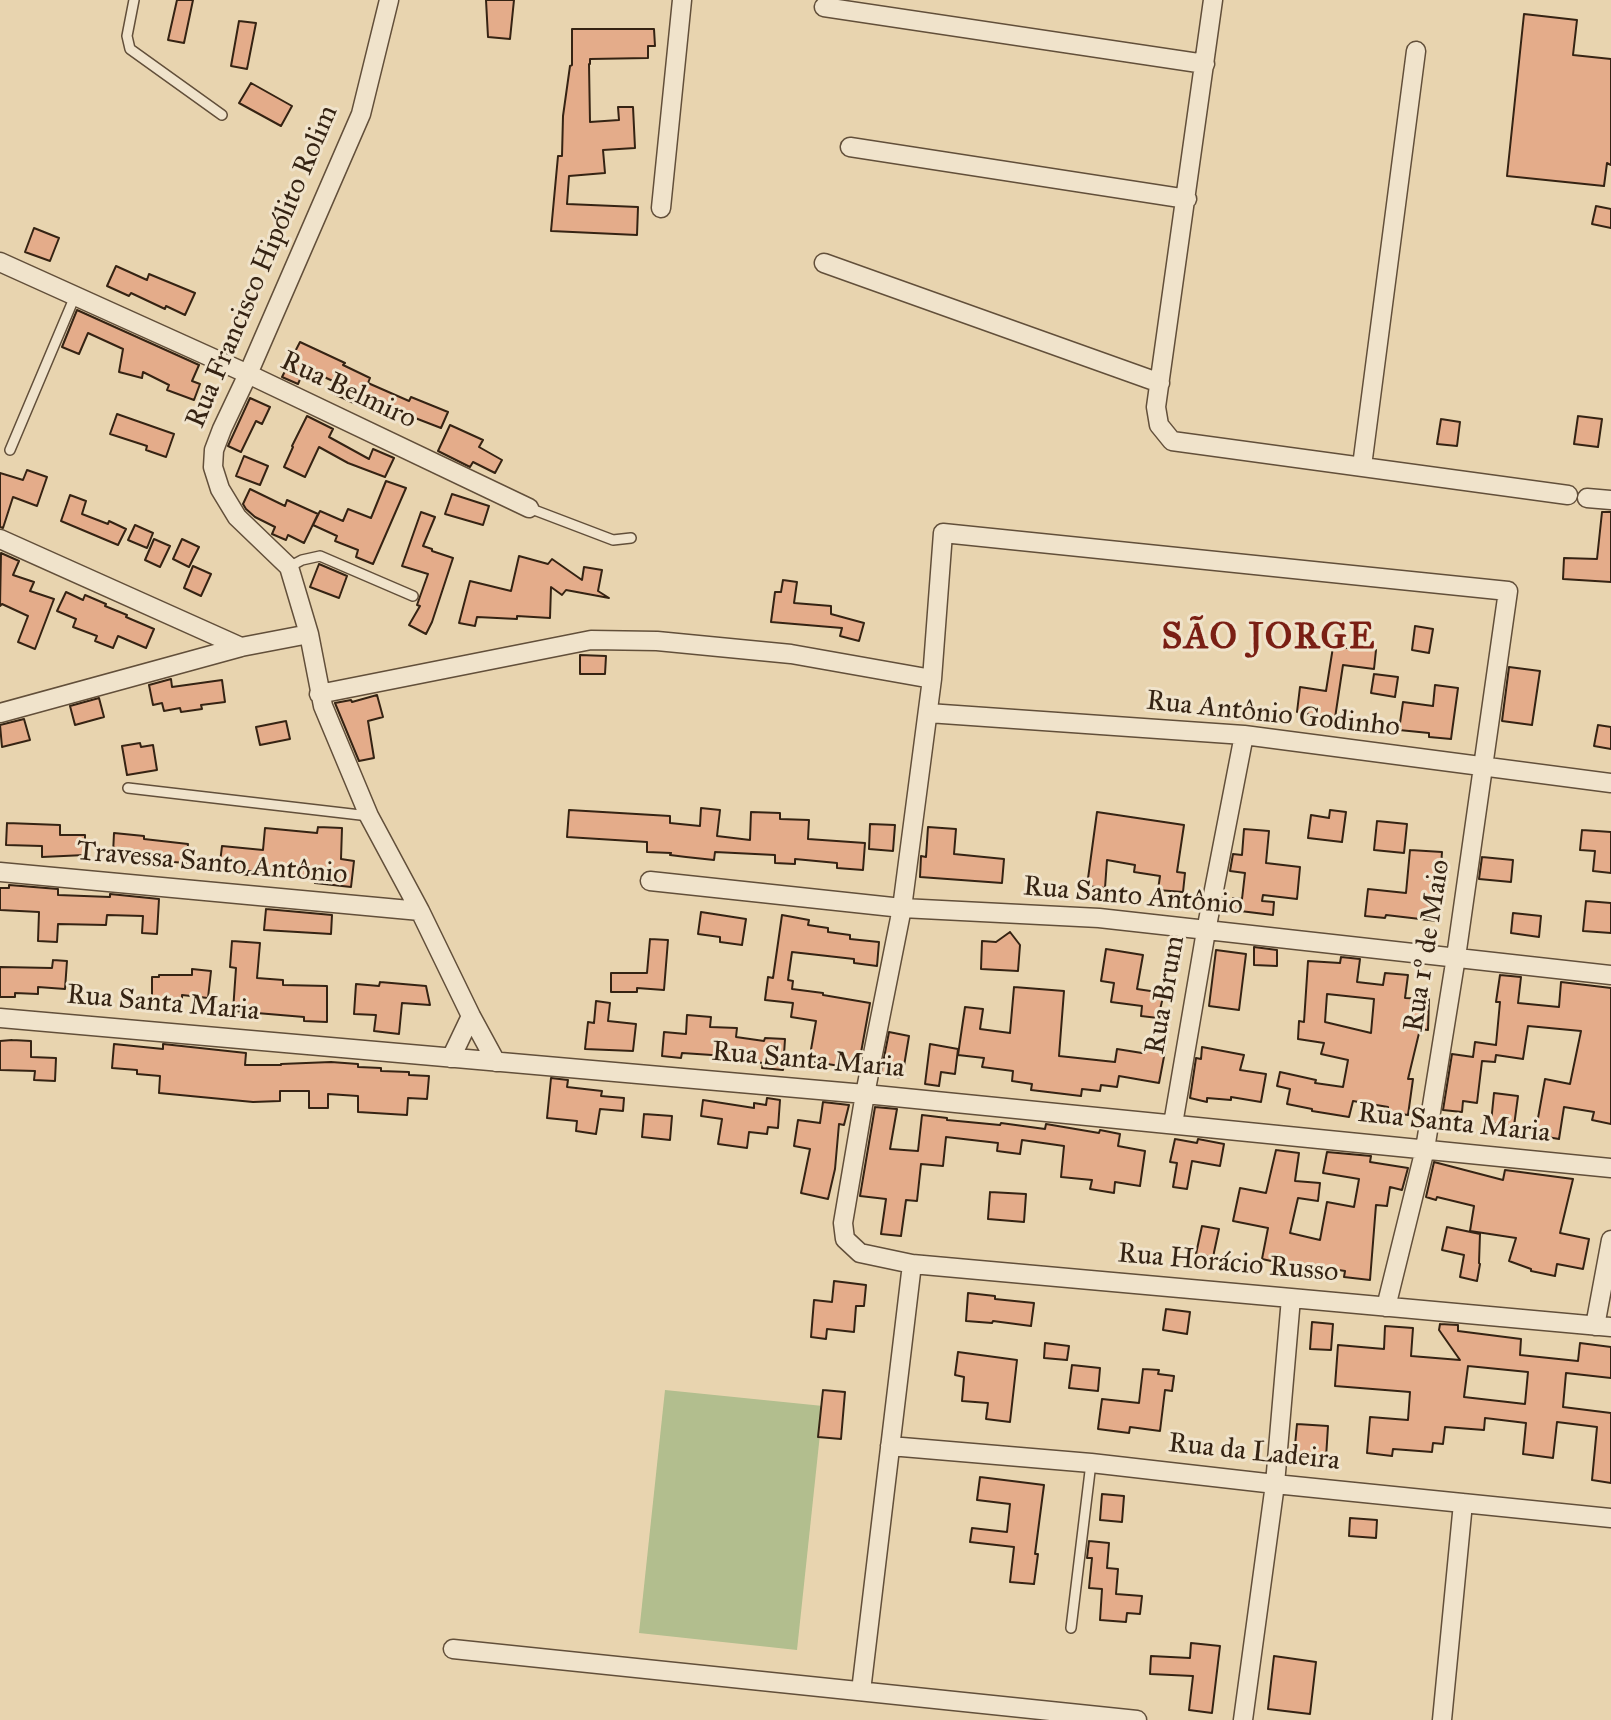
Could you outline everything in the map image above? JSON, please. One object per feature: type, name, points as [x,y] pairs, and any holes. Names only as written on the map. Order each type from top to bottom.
[{"type":"street","name":"Rua Francisco Hipólito Rolim","points":[[389,0],[361,114],[216,442],[213,467],[220,489],[237,517],[289,567],[309,634],[319,694],[369,816],[496,1062]]},
{"type":"street","points":[[661,208],[682,0]]},
{"type":"street","points":[[1213,0],[1156,407],[1159,425],[1172,441],[1611,500]]},
{"type":"street","points":[[824,7],[1205,64]]},
{"type":"street","points":[[1362,466],[1416,51]]},
{"type":"street","points":[[850,147],[1187,199]]},
{"type":"street","name":"Rua Belmiro","points":[[0,262],[248,374],[529,508]]},
{"type":"street","points":[[824,263],[1160,383]]},
{"type":"street","name":"Rua 1º de Maio","points":[[932,679],[943,533],[1508,591],[1456,957],[1425,1149],[1386,1307]]},
{"type":"street","points":[[0,539],[241,647]]},
{"type":"street","points":[[0,713],[241,647],[309,634]]},
{"type":"street","points":[[319,694],[591,640],[657,641],[791,654],[932,679],[902,908],[865,1094]]},
{"type":"street","name":"Rua Antônio Godinho","points":[[928,713],[1244,735],[1611,783]]},
{"type":"street","name":"Rua Brum","points":[[1173,1124],[1244,735]]},
{"type":"street","name":"Travessa Santo Antônio","points":[[0,872],[420,911]]},
{"type":"street","name":"Rua Santo Antônio","points":[[650,881],[902,908],[1099,918],[1611,975]]},
{"type":"street","points":[[451,1058],[471,1016]]},
{"type":"street","name":"Rua Santa Maria","points":[[0,1018],[865,1094],[1611,1168]]},
{"type":"street","name":"Rua Horácio Russo","points":[[865,1094],[843,1223],[845,1239],[860,1253],[912,1264],[1603,1326]]},
{"type":"street","points":[[1603,1326],[1611,1240]]},
{"type":"street","points":[[861,1691],[912,1264]]},
{"type":"street","points":[[1243,1720],[1275,1484],[1291,1298]]},
{"type":"street","name":"Rua da Ladeira","points":[[890,1446],[1091,1463],[1611,1518]]},
{"type":"street","points":[[1442,1720],[1463,1503]]},
{"type":"street","points":[[453,1649],[1137,1720]]},
{"type":"lane","points":[[134,0],[127,36],[130,49],[222,115]]},
{"type":"lane","points":[[10,450],[75,296]]},
{"type":"lane","name":"Rua Belmiro","points":[[529,508],[613,540],[631,538]]},
{"type":"lane","points":[[289,567],[320,556],[413,596]]},
{"type":"lane","points":[[128,788],[369,816]]},
{"type":"lane","points":[[1071,1628],[1091,1463]]},
{"type":"green space","points":[[665,1390],[823,1406],[797,1650],[639,1633]]},
{"type":"building","points":[[177,0],[193,0],[184,43],[168,40]]},
{"type":"building","points":[[486,0],[514,0],[510,39],[488,37]]},
{"type":"building","points":[[1524,14],[1577,20],[1573,55],[1611,59],[1611,165],[1607,163],[1604,186],[1507,176]]},
{"type":"building","points":[[239,21],[256,23],[247,69],[231,66]]},
{"type":"building","points":[[572,29],[654,29],[655,46],[648,46],[648,58],[590,59],[589,64],[590,122],[619,120],[618,107],[633,107],[635,148],[603,150],[605,173],[569,176],[567,204],[638,207],[637,235],[551,231],[558,156],[562,156],[563,116],[572,65]]},
{"type":"building","points":[[251,83],[292,106],[281,126],[239,103]]},
{"type":"building","points":[[1596,206],[1611,209],[1611,228],[1592,224]]},
{"type":"building","points":[[34,228],[59,238],[50,261],[25,252]]},
{"type":"building","points":[[116,266],[147,280],[149,274],[195,293],[185,315],[107,286]]},
{"type":"building","points":[[77,310],[199,365],[192,381],[200,384],[194,400],[167,390],[169,385],[143,372],[142,378],[119,372],[123,349],[88,333],[79,354],[62,347]]},
{"type":"building","points":[[300,342],[370,378],[368,383],[409,401],[411,397],[448,412],[441,428],[361,398],[358,405],[332,393],[337,383],[305,368],[298,384],[282,377]]},
{"type":"building","points":[[250,398],[270,407],[262,424],[256,421],[241,452],[228,446]]},
{"type":"building","points":[[117,414],[174,434],[166,457],[146,450],[147,446],[110,434]]},
{"type":"building","points":[[307,416],[333,429],[329,437],[369,459],[373,449],[394,458],[385,477],[348,463],[319,447],[305,477],[284,467]]},
{"type":"building","points":[[1578,416],[1602,419],[1598,447],[1574,444]]},
{"type":"building","points":[[1441,419],[1460,422],[1457,446],[1437,444]]},
{"type":"building","points":[[450,425],[483,440],[479,447],[502,460],[495,473],[473,462],[470,467],[438,451]]},
{"type":"building","points":[[244,456],[268,466],[260,485],[236,476]]},
{"type":"building","points":[[27,470],[47,477],[37,506],[13,497],[3,528],[0,527],[0,473],[23,480]]},
{"type":"building","points":[[386,481],[406,488],[373,564],[356,557],[358,550],[335,541],[337,536],[313,525],[320,511],[343,521],[348,509],[371,518]]},
{"type":"building","points":[[250,489],[285,506],[287,500],[318,514],[304,543],[288,535],[286,540],[272,534],[275,527],[246,509],[243,504]]},
{"type":"building","points":[[452,494],[489,506],[483,525],[445,514]]},
{"type":"building","points":[[70,495],[86,501],[82,514],[126,529],[118,545],[61,521]]},
{"type":"building","points":[[421,512],[435,517],[423,546],[453,558],[426,634],[409,625],[420,606],[417,605],[428,574],[402,566]]},
{"type":"building","points":[[1602,512],[1611,512],[1611,582],[1563,579],[1564,558],[1597,559]]},
{"type":"building","points":[[135,525],[153,533],[147,548],[128,540]]},
{"type":"building","points":[[154,539],[170,546],[160,567],[145,560]]},
{"type":"building","points":[[182,539],[199,547],[189,567],[173,559]]},
{"type":"building","points":[[1,553],[19,561],[13,575],[34,582],[30,591],[54,599],[35,649],[18,642],[28,616],[2,604],[0,606]]},
{"type":"building","points":[[519,556],[548,564],[552,559],[582,580],[584,567],[602,570],[598,591],[609,598],[566,590],[562,595],[551,587],[550,618],[477,617],[475,626],[459,623],[470,581],[511,591]]},
{"type":"building","points":[[319,564],[347,576],[339,598],[310,587]]},
{"type":"building","points":[[193,566],[211,574],[201,596],[184,588]]},
{"type":"building","points":[[783,580],[797,582],[794,603],[831,606],[831,614],[864,623],[859,641],[840,636],[842,628],[771,622],[775,592],[781,592]]},
{"type":"building","points":[[66,592],[83,600],[85,595],[154,629],[146,648],[118,636],[113,648],[95,641],[97,636],[73,627],[76,619],[57,611]]},
{"type":"building","points":[[1415,626],[1433,629],[1429,653],[1412,650]]},
{"type":"building","points":[[1333,647],[1376,650],[1374,669],[1343,665],[1335,718],[1297,712],[1300,687],[1326,691]]},
{"type":"building","points":[[580,655],[606,656],[605,674],[580,674]]},
{"type":"building","points":[[1509,667],[1540,671],[1532,725],[1502,721]]},
{"type":"building","points":[[1374,674],[1398,677],[1395,697],[1371,693]]},
{"type":"building","points":[[171,679],[172,687],[222,680],[225,702],[201,705],[202,709],[164,711],[162,703],[153,705],[149,685]]},
{"type":"building","points":[[1435,685],[1458,688],[1451,739],[1399,730],[1403,702],[1433,706]]},
{"type":"building","points":[[377,695],[383,717],[368,721],[374,758],[359,761],[335,703]]},
{"type":"building","points":[[99,698],[104,717],[75,725],[70,706]]},
{"type":"building","points":[[24,719],[30,740],[2,747],[0,725]]},
{"type":"building","points":[[286,721],[290,739],[260,745],[256,727]]},
{"type":"building","points":[[1598,725],[1611,727],[1611,749],[1594,746]]},
{"type":"building","points":[[140,743],[141,747],[153,745],[157,770],[127,775],[122,746]]},
{"type":"building","points":[[701,808],[720,810],[717,836],[750,840],[751,812],[780,813],[780,819],[809,820],[808,839],[865,843],[863,870],[837,868],[837,863],[795,859],[795,864],[775,863],[775,855],[715,852],[714,860],[686,857],[647,852],[647,842],[567,837],[569,810],[670,816],[670,823],[700,826]]},
{"type":"building","points":[[1330,810],[1346,812],[1342,842],[1308,838],[1311,815],[1329,818]]},
{"type":"building","points":[[1097,812],[1184,825],[1177,872],[1185,873],[1183,892],[1158,890],[1160,876],[1134,872],[1135,865],[1107,860],[1105,888],[1087,886]]},
{"type":"building","points":[[1377,821],[1407,824],[1404,853],[1374,850]]},
{"type":"building","points":[[7,823],[60,825],[60,835],[85,835],[85,855],[42,857],[42,846],[6,845]]},
{"type":"building","points":[[870,824],[895,825],[893,851],[869,849]]},
{"type":"building","points":[[318,827],[342,828],[341,859],[354,861],[351,887],[315,883],[315,878],[219,871],[222,846],[263,850],[265,828],[317,833]]},
{"type":"building","points":[[928,827],[956,829],[954,854],[1004,859],[1002,883],[920,877],[921,856],[926,857]]},
{"type":"building","points":[[1244,829],[1269,831],[1266,863],[1300,867],[1297,899],[1263,895],[1262,901],[1274,902],[1273,915],[1232,910],[1233,898],[1242,899],[1245,873],[1230,871],[1233,854],[1242,855]]},
{"type":"building","points":[[1582,830],[1611,832],[1611,873],[1593,871],[1595,851],[1580,850]]},
{"type":"building","points":[[114,833],[188,844],[186,863],[161,861],[162,857],[113,854]]},
{"type":"building","points":[[1410,850],[1442,852],[1437,921],[1386,915],[1385,918],[1365,916],[1368,889],[1406,893]]},
{"type":"building","points":[[1482,857],[1513,860],[1511,882],[1479,879]]},
{"type":"building","points":[[9,885],[58,889],[58,895],[110,897],[110,894],[159,899],[157,934],[142,933],[143,916],[107,915],[106,925],[58,924],[57,942],[38,941],[39,912],[0,910],[0,888],[9,888]]},
{"type":"building","points":[[1586,901],[1611,903],[1611,933],[1583,931]]},
{"type":"building","points":[[266,909],[332,915],[331,934],[264,930]]},
{"type":"building","points":[[701,912],[746,919],[742,945],[720,942],[720,937],[698,934]]},
{"type":"building","points":[[1513,913],[1541,916],[1539,937],[1511,933]]},
{"type":"building","points":[[782,915],[809,920],[808,925],[850,935],[850,939],[879,942],[877,966],[854,963],[854,959],[792,952],[788,980],[793,981],[792,989],[870,1003],[858,1069],[809,1061],[816,1021],[791,1017],[793,1003],[765,1000],[768,977],[773,978]]},
{"type":"building","points":[[1010,932],[1020,945],[1018,971],[981,969],[982,941],[996,942]]},
{"type":"building","points":[[650,939],[668,940],[664,990],[637,988],[637,992],[611,992],[611,973],[647,973]]},
{"type":"building","points":[[232,941],[260,943],[257,978],[283,980],[283,985],[327,986],[327,1022],[233,1011],[236,968],[230,967]]},
{"type":"building","points":[[1254,947],[1277,950],[1277,966],[1254,965]]},
{"type":"building","points":[[1106,949],[1143,955],[1137,989],[1164,993],[1158,1018],[1141,1016],[1142,1006],[1111,1002],[1114,983],[1101,981]]},
{"type":"building","points":[[1216,950],[1246,954],[1239,1010],[1209,1006]]},
{"type":"building","points":[[1341,957],[1360,959],[1357,982],[1383,985],[1385,973],[1408,975],[1405,998],[1429,999],[1428,1030],[1420,1029],[1408,1079],[1413,1079],[1408,1115],[1388,1112],[1388,1107],[1353,1101],[1349,1117],[1312,1111],[1287,1104],[1290,1089],[1277,1086],[1280,1072],[1316,1080],[1315,1083],[1343,1087],[1348,1060],[1321,1054],[1324,1043],[1298,1039],[1299,1021],[1304,1022],[1308,961],[1340,963]],"holes":[[[1327,994],[1374,999],[1371,1033],[1325,1022]]]},
{"type":"building","points":[[53,960],[67,961],[65,989],[38,987],[38,994],[15,993],[15,997],[0,997],[0,967],[52,968]]},
{"type":"building","points":[[192,969],[211,971],[208,998],[182,995],[182,999],[167,999],[167,1005],[152,1004],[152,977],[192,975]]},
{"type":"building","points":[[1500,975],[1521,977],[1518,1003],[1559,1007],[1561,982],[1611,988],[1611,1124],[1592,1120],[1594,1112],[1564,1107],[1559,1139],[1535,1135],[1545,1079],[1570,1084],[1581,1031],[1528,1026],[1523,1059],[1496,1055],[1495,1062],[1482,1061],[1477,1103],[1463,1101],[1462,1112],[1443,1110],[1452,1054],[1473,1057],[1475,1042],[1496,1045],[1500,1002],[1496,1002]]},
{"type":"building","points":[[380,982],[426,986],[430,1005],[402,1003],[399,1034],[374,1031],[376,1015],[354,1014],[356,984],[379,986]]},
{"type":"building","points":[[1014,987],[1064,991],[1059,1056],[1115,1062],[1117,1049],[1142,1053],[1144,1043],[1166,1046],[1159,1083],[1119,1076],[1117,1087],[1101,1085],[1100,1091],[1082,1089],[1081,1096],[1031,1090],[1032,1084],[1012,1081],[1013,1071],[982,1067],[984,1058],[958,1055],[965,1007],[983,1009],[980,1029],[1010,1033]]},
{"type":"building","points":[[596,1001],[610,1003],[608,1021],[636,1024],[633,1051],[585,1049],[588,1022],[594,1023]]},
{"type":"building","points":[[687,1015],[711,1017],[710,1027],[737,1028],[736,1037],[764,1041],[765,1038],[785,1039],[783,1070],[762,1068],[763,1063],[712,1055],[682,1053],[681,1058],[662,1056],[664,1032],[686,1034]]},
{"type":"building","points":[[889,1032],[909,1036],[902,1078],[881,1073]]},
{"type":"building","points":[[0,1041],[31,1041],[31,1057],[56,1058],[55,1081],[34,1080],[35,1071],[0,1070]]},
{"type":"building","points":[[114,1044],[163,1049],[163,1044],[246,1053],[245,1065],[331,1062],[381,1068],[381,1071],[409,1072],[409,1075],[429,1076],[427,1099],[408,1098],[407,1115],[358,1112],[358,1096],[328,1094],[328,1108],[309,1108],[309,1091],[280,1091],[280,1101],[253,1102],[159,1093],[160,1076],[112,1068]]},
{"type":"building","points":[[930,1044],[958,1049],[955,1074],[941,1072],[939,1086],[925,1084]]},
{"type":"building","points":[[1202,1047],[1244,1055],[1240,1070],[1266,1074],[1261,1102],[1231,1097],[1231,1100],[1207,1098],[1207,1102],[1190,1098],[1196,1058],[1201,1059]]},
{"type":"building","points":[[551,1078],[568,1080],[567,1087],[602,1091],[601,1096],[624,1098],[623,1111],[600,1109],[596,1134],[576,1131],[577,1121],[547,1118]]},
{"type":"building","points":[[1494,1093],[1518,1096],[1514,1126],[1491,1123]]},
{"type":"building","points":[[767,1098],[780,1100],[778,1128],[768,1127],[767,1134],[749,1132],[747,1148],[718,1144],[722,1119],[701,1116],[703,1100],[754,1108],[754,1103],[766,1105]]},
{"type":"building","points":[[823,1102],[849,1105],[844,1125],[839,1124],[835,1169],[828,1199],[801,1193],[810,1149],[794,1146],[798,1120],[820,1123]]},
{"type":"building","points":[[875,1107],[897,1109],[890,1149],[918,1151],[922,1115],[1045,1129],[1046,1124],[1120,1134],[1118,1146],[1145,1151],[1140,1186],[1115,1182],[1114,1193],[1090,1189],[1092,1180],[1061,1177],[1064,1146],[1022,1140],[1020,1154],[997,1151],[998,1143],[946,1137],[943,1166],[921,1164],[917,1201],[906,1200],[901,1236],[881,1234],[886,1199],[860,1196]]},
{"type":"building","points":[[644,1114],[672,1116],[670,1140],[642,1137]]},
{"type":"building","points":[[1175,1139],[1224,1144],[1220,1166],[1192,1161],[1187,1189],[1173,1187],[1177,1163],[1170,1162]]},
{"type":"building","points":[[1276,1150],[1299,1153],[1295,1181],[1320,1183],[1318,1201],[1298,1198],[1290,1233],[1320,1240],[1327,1202],[1354,1207],[1359,1179],[1323,1173],[1327,1152],[1371,1156],[1370,1162],[1408,1168],[1402,1190],[1390,1187],[1387,1206],[1376,1205],[1370,1280],[1344,1277],[1345,1271],[1313,1266],[1312,1270],[1262,1259],[1268,1228],[1233,1221],[1240,1188],[1266,1193]]},
{"type":"building","points":[[1434,1162],[1503,1180],[1505,1170],[1573,1179],[1560,1233],[1589,1239],[1583,1269],[1557,1264],[1555,1276],[1531,1271],[1509,1261],[1516,1238],[1470,1231],[1474,1206],[1426,1197]]},
{"type":"building","points":[[990,1192],[1026,1194],[1024,1222],[988,1219]]},
{"type":"building","points":[[1202,1226],[1219,1229],[1213,1257],[1196,1254]]},
{"type":"building","points":[[1447,1227],[1480,1234],[1477,1281],[1460,1277],[1464,1255],[1442,1250]]},
{"type":"building","points":[[834,1281],[866,1285],[864,1306],[856,1306],[854,1332],[827,1329],[826,1339],[811,1337],[814,1300],[832,1302]]},
{"type":"building","points":[[968,1293],[1034,1303],[1031,1326],[966,1321]]},
{"type":"building","points":[[1166,1309],[1190,1312],[1187,1334],[1163,1330]]},
{"type":"building","points":[[1312,1322],[1333,1324],[1331,1350],[1310,1349]]},
{"type":"building","points":[[1440,1324],[1458,1325],[1458,1331],[1521,1339],[1520,1355],[1578,1361],[1580,1343],[1611,1347],[1611,1378],[1566,1373],[1563,1407],[1611,1413],[1611,1483],[1592,1480],[1597,1427],[1557,1422],[1553,1458],[1523,1454],[1526,1423],[1485,1418],[1484,1430],[1445,1427],[1443,1444],[1433,1443],[1432,1452],[1393,1449],[1392,1456],[1367,1453],[1370,1417],[1408,1420],[1410,1392],[1335,1386],[1338,1345],[1384,1349],[1385,1326],[1413,1328],[1411,1356],[1460,1360],[1439,1330]],"holes":[[[1468,1366],[1528,1372],[1525,1404],[1464,1397]]]},
{"type":"building","points":[[1045,1343],[1069,1346],[1067,1360],[1044,1358]]},
{"type":"building","points":[[958,1352],[1017,1360],[1010,1422],[986,1419],[988,1403],[962,1401],[964,1377],[955,1375]]},
{"type":"building","points":[[1072,1365],[1100,1368],[1098,1391],[1069,1388]]},
{"type":"building","points":[[1143,1369],[1159,1370],[1158,1374],[1174,1376],[1172,1391],[1165,1390],[1160,1431],[1130,1427],[1129,1433],[1098,1429],[1102,1399],[1139,1403]]},
{"type":"building","points":[[823,1390],[845,1392],[841,1439],[818,1437]]},
{"type":"building","points":[[1297,1424],[1328,1426],[1326,1458],[1294,1456]]},
{"type":"building","points":[[980,1477],[1044,1485],[1034,1584],[1010,1582],[1014,1547],[970,1542],[972,1528],[1007,1532],[1010,1504],[977,1500]]},
{"type":"building","points":[[1102,1494],[1124,1496],[1122,1522],[1100,1520]]},
{"type":"building","points":[[1350,1518],[1377,1520],[1376,1538],[1349,1536]]},
{"type":"building","points":[[1089,1541],[1109,1543],[1107,1568],[1118,1569],[1116,1594],[1142,1596],[1140,1614],[1127,1613],[1126,1622],[1100,1620],[1102,1589],[1089,1588],[1092,1558],[1087,1558]]},
{"type":"building","points":[[1191,1643],[1220,1646],[1212,1713],[1189,1710],[1193,1676],[1150,1674],[1151,1656],[1190,1658]]},
{"type":"building","points":[[1274,1656],[1316,1662],[1310,1714],[1268,1709]]},
{"type":"district","name":"SÃO JORGE","points":[[1269,639]]}]
